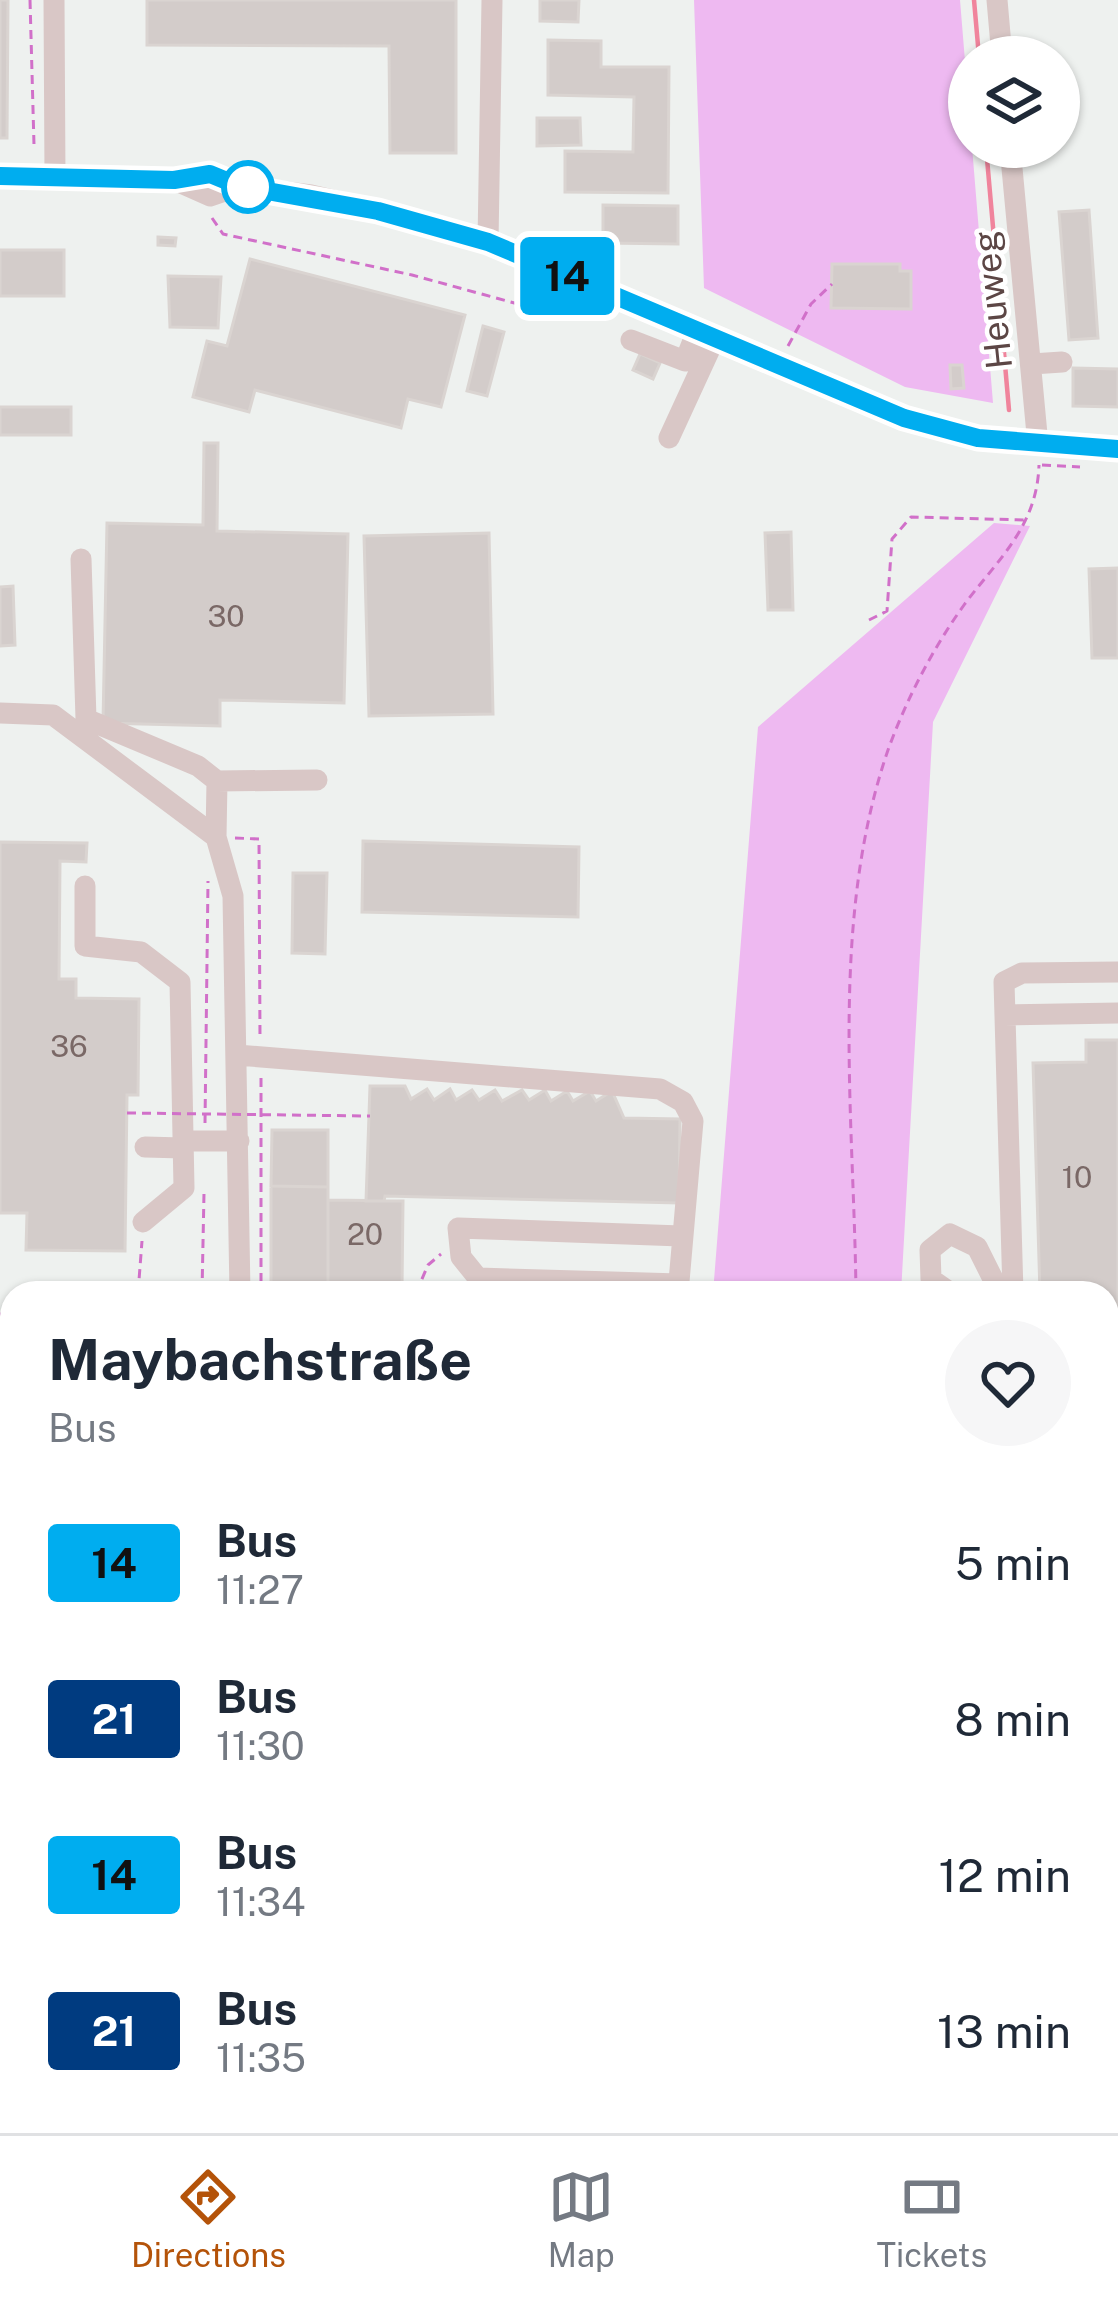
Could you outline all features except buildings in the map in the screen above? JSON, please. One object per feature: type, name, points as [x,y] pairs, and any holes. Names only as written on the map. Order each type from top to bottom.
[{"type":"street","points":[[55,0],[55,178]]},
{"type":"street","points":[[488,242],[492,0]]},
{"type":"street","points":[[998,0],[1001,36]]},
{"type":"street","name":"Heuweg","points":[[1012,168],[1038,455]]},
{"type":"street","points":[[0,176],[174,180],[210,174],[239,186],[311,195],[488,242],[904,418],[1038,455],[1118,449]]},
{"type":"street","points":[[631,340],[685,362],[706,335]]},
{"type":"street","points":[[669,438],[706,335]]},
{"type":"street","points":[[1032,364],[1062,362]]},
{"type":"street","points":[[81,559],[86,719],[198,766],[217,781],[317,780]]},
{"type":"street","points":[[0,713],[53,715],[216,837]]},
{"type":"street","points":[[217,781],[216,837],[233,896],[240,1281]]},
{"type":"street","points":[[85,886],[86,946],[141,952],[180,982],[184,1188],[143,1222]]},
{"type":"street","points":[[1013,1281],[1004,982],[1012,974],[1118,972]]},
{"type":"street","points":[[1005,1015],[1118,1013]]},
{"type":"street","points":[[237,1055],[660,1089],[683,1102],[694,1121],[679,1281]]},
{"type":"street","points":[[146,1148],[239,1141]]},
{"type":"street","points":[[538,1281],[478,1278],[457,1243],[458,1228],[681,1236]]},
{"type":"street","points":[[935,1281],[930,1250],[950,1234],[977,1247],[994,1281]]},
{"type":"path","points":[[31,0],[34,145]]},
{"type":"path","points":[[788,346],[811,304],[832,284]]},
{"type":"path","points":[[856,1281],[849,1125],[860,864],[887,753],[915,688],[965,603],[1008,554],[1027,520],[1038,498],[1038,455]]},
{"type":"path","points":[[869,620],[887,611],[892,539],[911,517],[1027,520]]},
{"type":"path","points":[[127,1113],[370,1116]]},
{"type":"path","points":[[139,1281],[143,1222]]},
{"type":"path","points":[[421,1281],[428,1265],[457,1243]]},
{"type":"shaded area","points":[[694,0],[960,0],[963,36],[948,36],[948,168],[974,168],[993,403],[905,387],[704,288]]},
{"type":"shaded area","points":[[994,523],[1030,526],[933,722],[902,1281],[714,1281],[758,727]]},
{"type":"waterway","points":[[974,0],[977,36]]},
{"type":"waterway","points":[[988,168],[1009,410]]},
{"type":"bus line","name":"14","points":[[0,176],[174,180],[210,174],[239,186],[311,195],[378,211],[488,242],[904,418],[978,438],[1118,449]]}]
